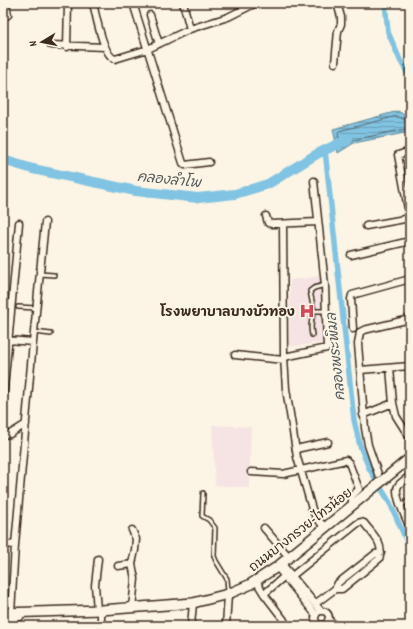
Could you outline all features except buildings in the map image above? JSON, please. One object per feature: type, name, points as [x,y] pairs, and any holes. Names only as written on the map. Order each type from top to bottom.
[{"type":"main road","name":"ถนนบางกรวย-ไทรน้อย","points":[[7,619],[28,612],[99,610],[193,603],[228,594],[256,580],[279,565],[410,458]]},
{"type":"street","points":[[3,18],[8,15],[6,3]]},
{"type":"street","points":[[67,47],[68,3]]},
{"type":"street","points":[[93,3],[105,47],[110,56],[115,59],[148,49],[190,29],[228,17],[256,3]]},
{"type":"street","points":[[133,3],[183,163],[185,165],[209,162]]},
{"type":"street","points":[[183,3],[190,29]]},
{"type":"street","points":[[335,63],[338,31],[341,24],[341,17],[337,3]]},
{"type":"street","points":[[150,15],[159,44]]},
{"type":"street","points":[[51,45],[67,47],[105,47]]},
{"type":"street","points":[[366,226],[410,219],[398,155],[410,151]]},
{"type":"street","points":[[235,355],[284,358],[327,348],[325,285],[314,181]]},
{"type":"street","points":[[266,216],[269,224],[318,222]]},
{"type":"street","points":[[7,619],[12,599],[15,545],[45,222]]},
{"type":"street","points":[[3,400],[19,223]]},
{"type":"street","points":[[283,224],[284,358],[286,389],[301,471],[312,509],[324,528]]},
{"type":"street","points":[[351,255],[410,241]]},
{"type":"street","points":[[353,329],[352,295],[410,279]]},
{"type":"street","points":[[378,474],[368,445],[358,344],[361,331],[410,319]]},
{"type":"street","points":[[8,340],[33,342]]},
{"type":"street","points":[[360,370],[410,366]]},
{"type":"street","points":[[390,368],[393,403],[400,422],[410,438]]},
{"type":"street","points":[[364,415],[393,403]]},
{"type":"street","points":[[3,435],[10,434],[26,424]]},
{"type":"street","points":[[296,449],[328,442]]},
{"type":"street","points":[[251,472],[283,474],[346,460],[349,463],[359,489],[352,496],[352,505]]},
{"type":"street","points":[[410,476],[399,484],[397,489],[401,506],[410,528]]},
{"type":"street","points":[[264,594],[358,523],[364,523],[380,545],[382,553],[375,554],[360,570],[338,583],[335,589],[315,604]]},
{"type":"street","points":[[264,528],[289,557]]},
{"type":"street","points":[[132,530],[136,539],[132,564],[135,579],[132,608]]},
{"type":"street","points":[[3,544],[15,545]]},
{"type":"street","points":[[98,559],[95,585],[101,626]]},
{"type":"street","points":[[118,566],[132,564]]},
{"type":"street","points":[[279,565],[319,613]]},
{"type":"street","points":[[288,576],[315,604],[319,613],[316,620],[317,624],[324,624],[328,620],[328,614],[325,612],[319,613]]},
{"type":"street","points":[[256,580],[264,594],[284,620],[285,626]]},
{"type":"street","points":[[226,626],[228,594]]},
{"type":"street","points":[[191,626],[193,603]]},
{"type":"street","points":[[328,620],[337,626]]},
{"type":"lane","points":[[40,274],[54,275]]},
{"type":"lane","points":[[312,335],[311,318],[314,311],[310,292],[314,288],[325,285]]},
{"type":"lane","points":[[18,307],[36,308]]},
{"type":"lane","points":[[314,311],[326,311]]},
{"type":"lane","points":[[34,332],[51,334]]},
{"type":"lane","points":[[203,493],[202,516],[209,520],[215,528],[214,556],[227,579],[228,594]]},
{"type":"lane","points":[[401,506],[410,499]]},
{"type":"lane","points":[[3,599],[12,599]]},
{"type":"shaded area","name":"โรงพยาบาลบางบัวทอง","points":[[321,276],[327,342],[289,347],[290,280]]},
{"type":"shaded area","points":[[212,425],[251,427],[249,488],[215,485]]},
{"type":"water","points":[[398,111],[406,116],[410,116],[410,132],[354,143],[338,153],[333,129]]},
{"type":"waterway","points":[[385,3],[388,32],[400,60],[410,77]]},
{"type":"waterway","name":"คลองลำโพ","points":[[3,160],[33,169],[136,191],[198,198],[235,194],[268,184],[317,154],[348,139]]},
{"type":"waterway","name":"คลองพระพิมล","points":[[325,150],[354,420],[360,446],[369,468],[390,503],[410,549]]},
{"type":"place","name":"โรงพยาบาลบางบัวทอง","points":[[307,311]]}]
